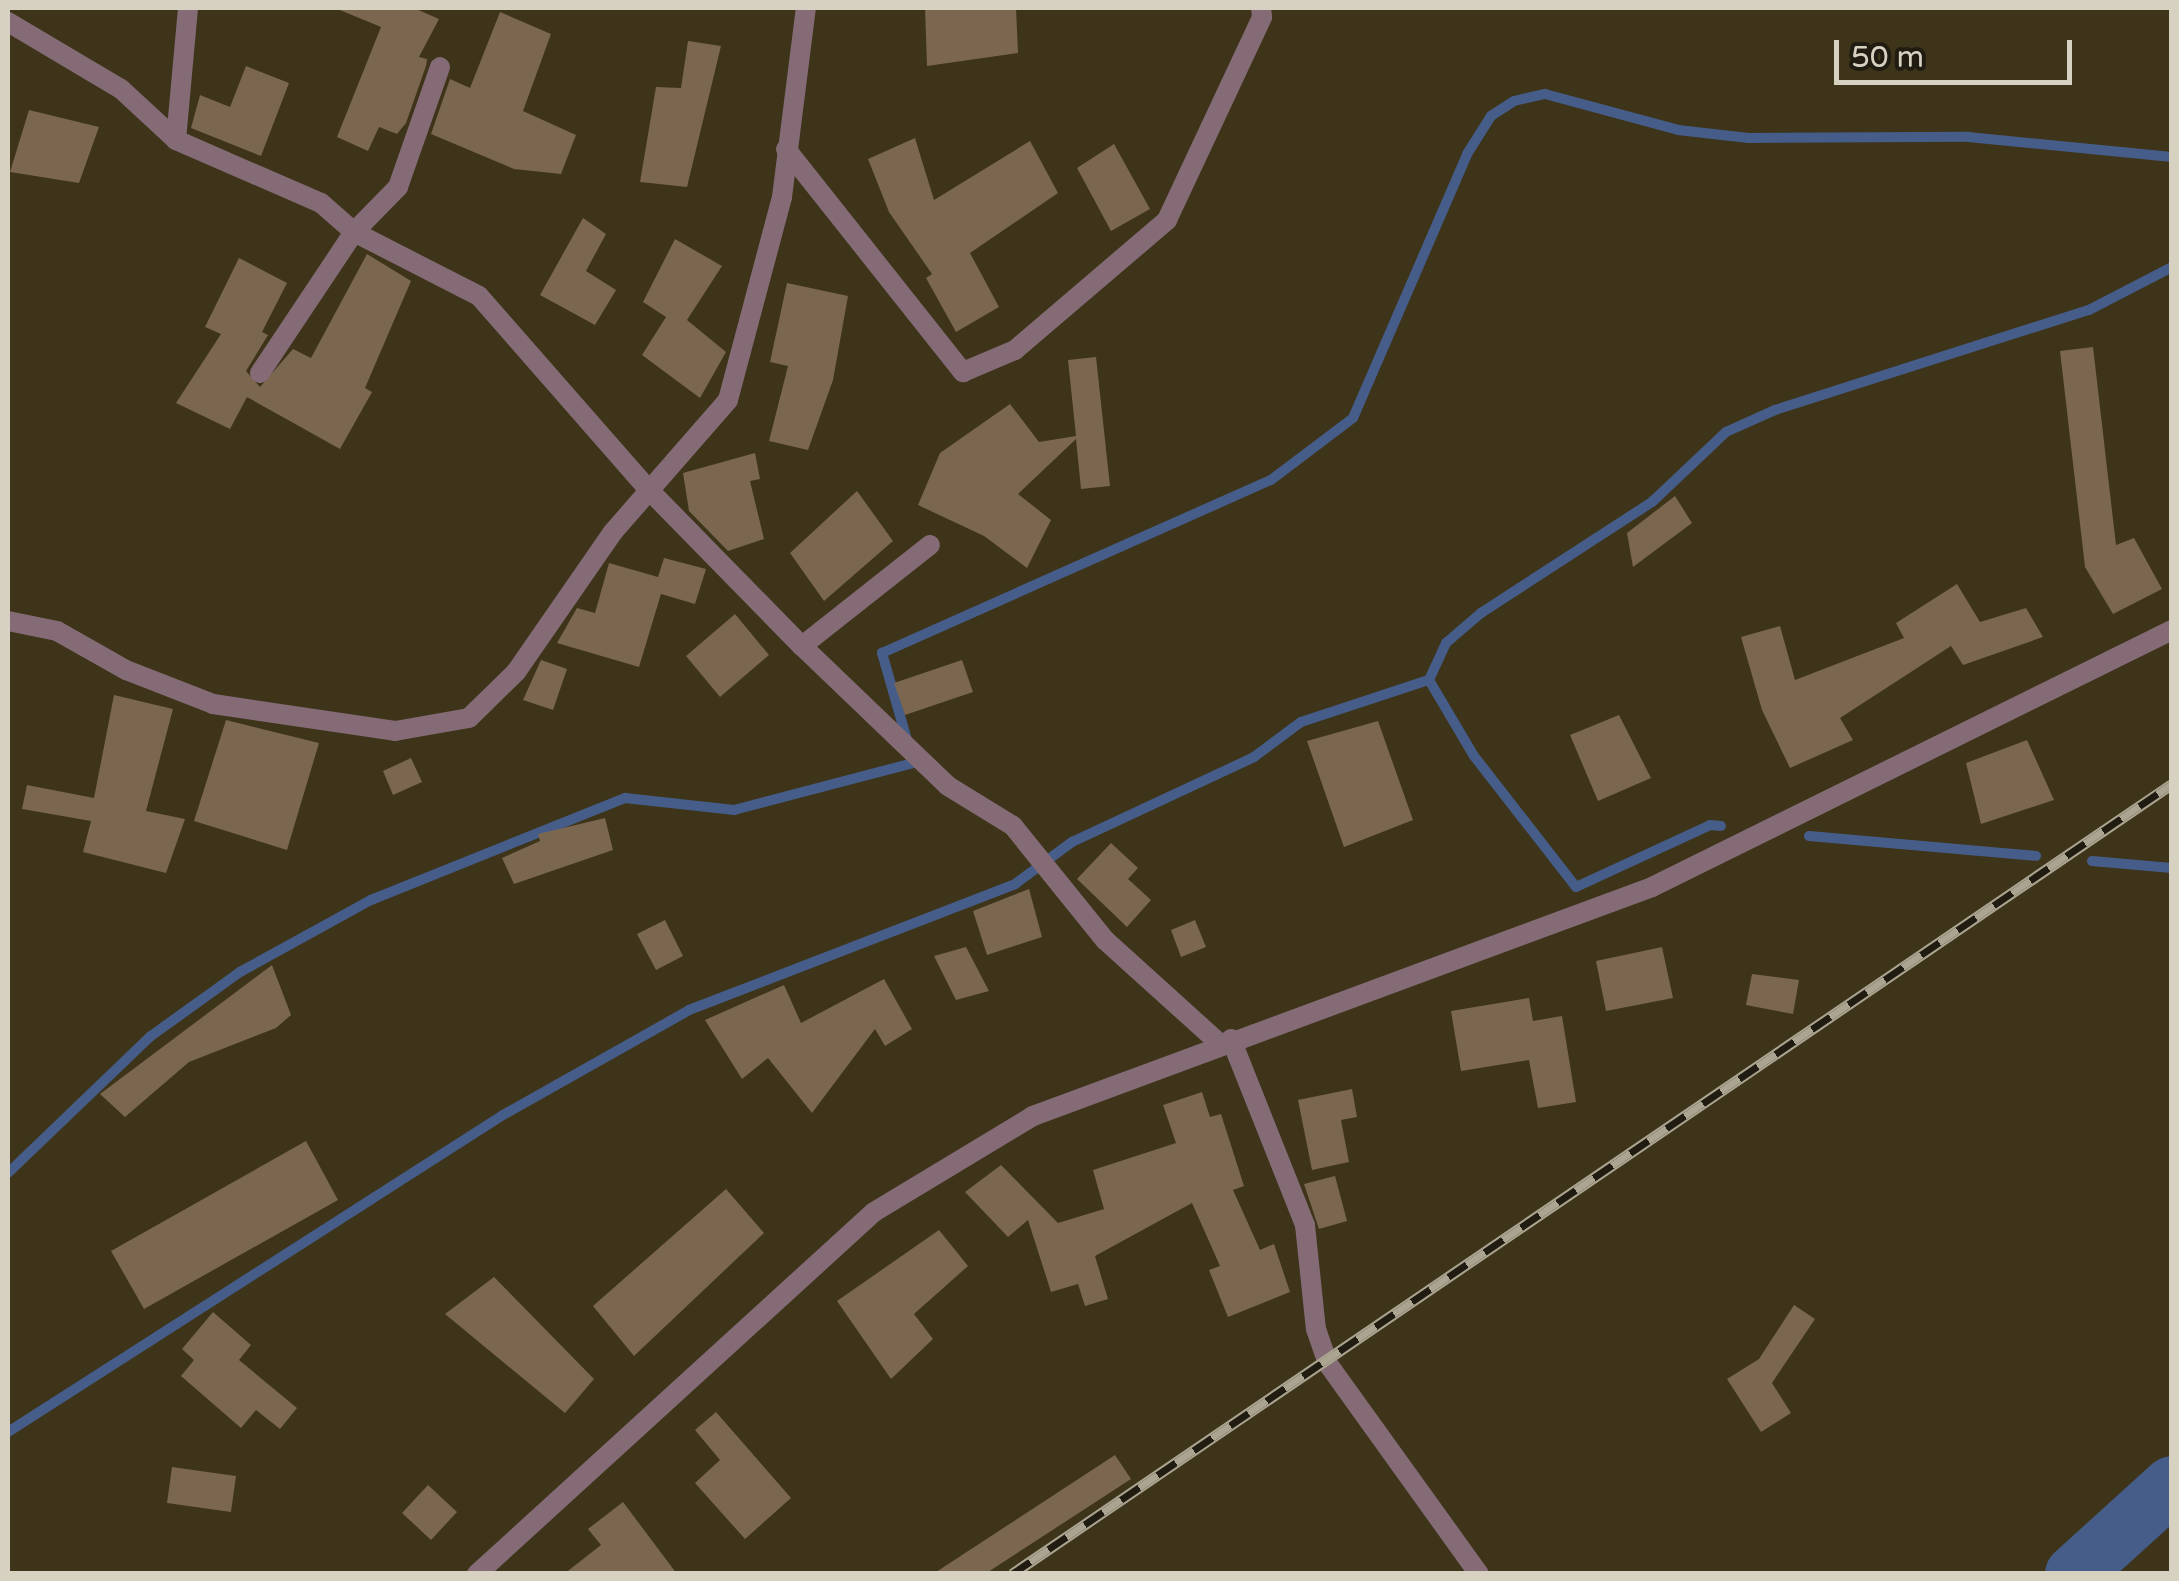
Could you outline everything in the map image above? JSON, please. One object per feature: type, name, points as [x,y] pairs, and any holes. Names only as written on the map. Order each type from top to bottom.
[{"type":"street","points":[[176,140],[188,8]]},
{"type":"street","points":[[8,621],[57,631],[126,670],[213,704],[395,731],[469,718],[516,672],[648,488],[728,400],[764,273],[806,8]]},
{"type":"street","points":[[786,149],[963,372],[1015,350],[1167,220],[1262,17],[1260,8]]},
{"type":"street","points":[[8,22],[121,89],[176,140],[320,203],[354,232],[479,296],[648,488],[802,646],[933,770],[1032,846],[1105,940],[1226,1042],[1304,1224],[1316,1329],[1328,1364],[1479,1574]]},
{"type":"street","points":[[260,373],[354,232],[398,186],[440,67]]},
{"type":"street","points":[[802,646],[930,545]]},
{"type":"street","points":[[477,1574],[874,1212],[1033,1116],[1652,887],[2172,630]]},
{"type":"building","points":[[335,8],[414,8],[439,19],[419,57],[427,59],[426,66],[406,123],[397,134],[379,127],[368,151],[337,137],[381,27]]},
{"type":"building","points":[[925,8],[1016,8],[1018,53],[927,66]]},
{"type":"building","points":[[500,12],[551,34],[523,111],[576,135],[561,174],[514,169],[431,134],[450,79],[470,88]]},
{"type":"building","points":[[688,41],[721,46],[687,187],[640,182],[656,87],[681,88]]},
{"type":"building","points":[[246,66],[289,83],[261,156],[191,128],[200,95],[230,107]]},
{"type":"building","points":[[29,110],[99,127],[79,183],[10,172]]},
{"type":"building","points":[[915,138],[934,200],[1030,141],[1058,193],[970,253],[999,307],[956,332],[926,278],[932,274],[889,212],[868,159]]},
{"type":"building","points":[[1114,144],[1150,209],[1111,231],[1077,168]]},
{"type":"building","points":[[583,218],[606,234],[586,271],[616,290],[595,325],[540,295]]},
{"type":"building","points":[[675,239],[722,266],[687,320],[726,352],[700,398],[642,355],[666,317],[643,302]]},
{"type":"building","points":[[367,254],[411,281],[365,388],[372,392],[340,449],[247,397],[230,429],[176,403],[221,334],[205,327],[239,258],[287,283],[262,332],[268,335],[246,371],[260,387],[293,349],[311,358]]},
{"type":"building","points":[[787,283],[848,296],[833,380],[808,450],[769,441],[788,366],[770,362]]},
{"type":"building","points":[[2093,347],[2116,545],[2134,538],[2162,589],[2113,614],[2085,567],[2060,351]]},
{"type":"building","points":[[1096,357],[1110,486],[1081,489],[1076,439],[1018,494],[1051,520],[1027,568],[984,536],[918,505],[940,453],[1010,404],[1039,442],[1076,436],[1068,360]]},
{"type":"building","points":[[755,453],[760,479],[750,481],[764,539],[728,551],[689,511],[683,473]]},
{"type":"building","points":[[857,491],[893,541],[824,601],[790,553]]},
{"type":"building","points":[[1675,496],[1692,523],[1633,567],[1627,533]]},
{"type":"building","points":[[664,558],[706,569],[695,604],[661,594],[639,667],[557,643],[577,608],[595,613],[609,563],[658,577]]},
{"type":"building","points":[[1957,584],[1980,622],[2026,608],[2043,637],[1963,665],[1951,646],[1840,718],[1853,740],[1790,768],[1762,710],[1741,637],[1780,626],[1795,680],[1904,638],[1896,623]]},
{"type":"building","points":[[735,614],[769,655],[720,697],[686,656]]},
{"type":"building","points":[[541,660],[567,669],[553,710],[523,700]]},
{"type":"building","points":[[962,660],[973,692],[905,715],[894,683]]},
{"type":"building","points":[[114,695],[173,709],[146,811],[185,819],[166,873],[83,852],[91,821],[22,809],[27,785],[94,798]]},
{"type":"building","points":[[1619,715],[1651,778],[1598,801],[1570,735]]},
{"type":"building","points":[[226,720],[319,743],[287,850],[194,821]]},
{"type":"building","points":[[1378,721],[1413,820],[1344,847],[1307,741]]},
{"type":"building","points":[[2027,740],[2054,800],[1981,824],[1966,763]]},
{"type":"building","points":[[411,758],[422,782],[393,795],[383,771]]},
{"type":"building","points":[[605,818],[613,850],[514,884],[502,858],[540,841],[538,834]]},
{"type":"building","points":[[1111,843],[1138,868],[1128,879],[1151,900],[1127,927],[1077,879]]},
{"type":"building","points":[[1029,889],[1042,937],[987,955],[973,911]]},
{"type":"building","points":[[665,920],[683,956],[656,970],[637,934]]},
{"type":"building","points":[[1195,920],[1206,947],[1181,957],[1171,930]]},
{"type":"building","points":[[966,947],[989,991],[956,1000],[934,956]]},
{"type":"building","points":[[1662,947],[1673,998],[1606,1011],[1596,961]]},
{"type":"building","points":[[272,965],[291,1015],[276,1028],[189,1062],[125,1117],[100,1094]]},
{"type":"building","points":[[1752,974],[1799,980],[1793,1014],[1746,1005]]},
{"type":"building","points":[[884,979],[912,1029],[885,1046],[875,1029],[812,1113],[768,1058],[742,1079],[705,1020],[784,985],[801,1023]]},
{"type":"building","points":[[1529,998],[1533,1021],[1562,1016],[1576,1102],[1538,1108],[1529,1060],[1461,1071],[1451,1011]]},
{"type":"building","points":[[1352,1089],[1357,1117],[1341,1120],[1349,1162],[1312,1170],[1298,1100]]},
{"type":"building","points":[[1202,1092],[1210,1117],[1221,1114],[1244,1186],[1233,1190],[1260,1250],[1274,1244],[1290,1292],[1228,1317],[1209,1270],[1220,1266],[1192,1203],[1095,1256],[1108,1299],[1085,1306],[1078,1284],[1051,1292],[1028,1220],[1008,1237],[965,1192],[1001,1165],[1058,1223],[1104,1209],[1093,1170],[1176,1143],[1163,1105]]},
{"type":"building","points":[[306,1141],[338,1200],[144,1309],[111,1251]]},
{"type":"building","points":[[1335,1176],[1347,1221],[1319,1229],[1304,1184]]},
{"type":"building","points":[[726,1189],[764,1233],[634,1356],[593,1306]]},
{"type":"building","points":[[939,1230],[968,1266],[914,1314],[933,1339],[891,1379],[837,1301]]},
{"type":"building","points":[[494,1277],[594,1379],[565,1413],[445,1314]]},
{"type":"building","points":[[1794,1305],[1815,1319],[1772,1383],[1791,1413],[1761,1432],[1727,1379],[1759,1359]]},
{"type":"building","points":[[213,1312],[251,1345],[239,1360],[297,1408],[280,1429],[256,1410],[241,1428],[181,1376],[194,1360],[182,1349]]},
{"type":"building","points":[[716,1412],[791,1498],[745,1539],[695,1483],[720,1460],[695,1430]]},
{"type":"building","points":[[1115,1455],[1131,1479],[985,1574],[933,1574]]},
{"type":"building","points":[[172,1467],[236,1476],[231,1512],[167,1503]]},
{"type":"building","points":[[428,1485],[457,1512],[431,1540],[402,1513]]},
{"type":"building","points":[[623,1502],[677,1574],[564,1574],[601,1545],[588,1529]]},
{"type":"waterway","points":[[907,740],[882,653],[1271,480],[1353,418],[1467,154],[1491,116],[1514,101],[1545,94],[1678,130],[1749,138],[1968,137],[2172,157]]},
{"type":"waterway","points":[[8,1432],[503,1115],[689,1010],[1015,884],[1072,842],[1254,757],[1301,722],[1429,680],[1446,643],[1481,613],[1652,502],[1726,432],[1775,410],[2089,310],[2172,267]]},
{"type":"waterway","points":[[1429,680],[1474,756],[1576,887],[1710,825],[1721,826]]},
{"type":"waterway","points":[[8,1173],[151,1036],[240,972],[371,900],[625,798],[734,810],[913,763],[911,757]]},
{"type":"waterway","points":[[1809,836],[2036,856]]},
{"type":"waterway","points":[[2092,861],[2172,868]]},
{"type":"waterway","points":[[2074,1574],[2172,1485]]},
{"type":"railway","points":[[1012,1574],[2172,784]]}]
